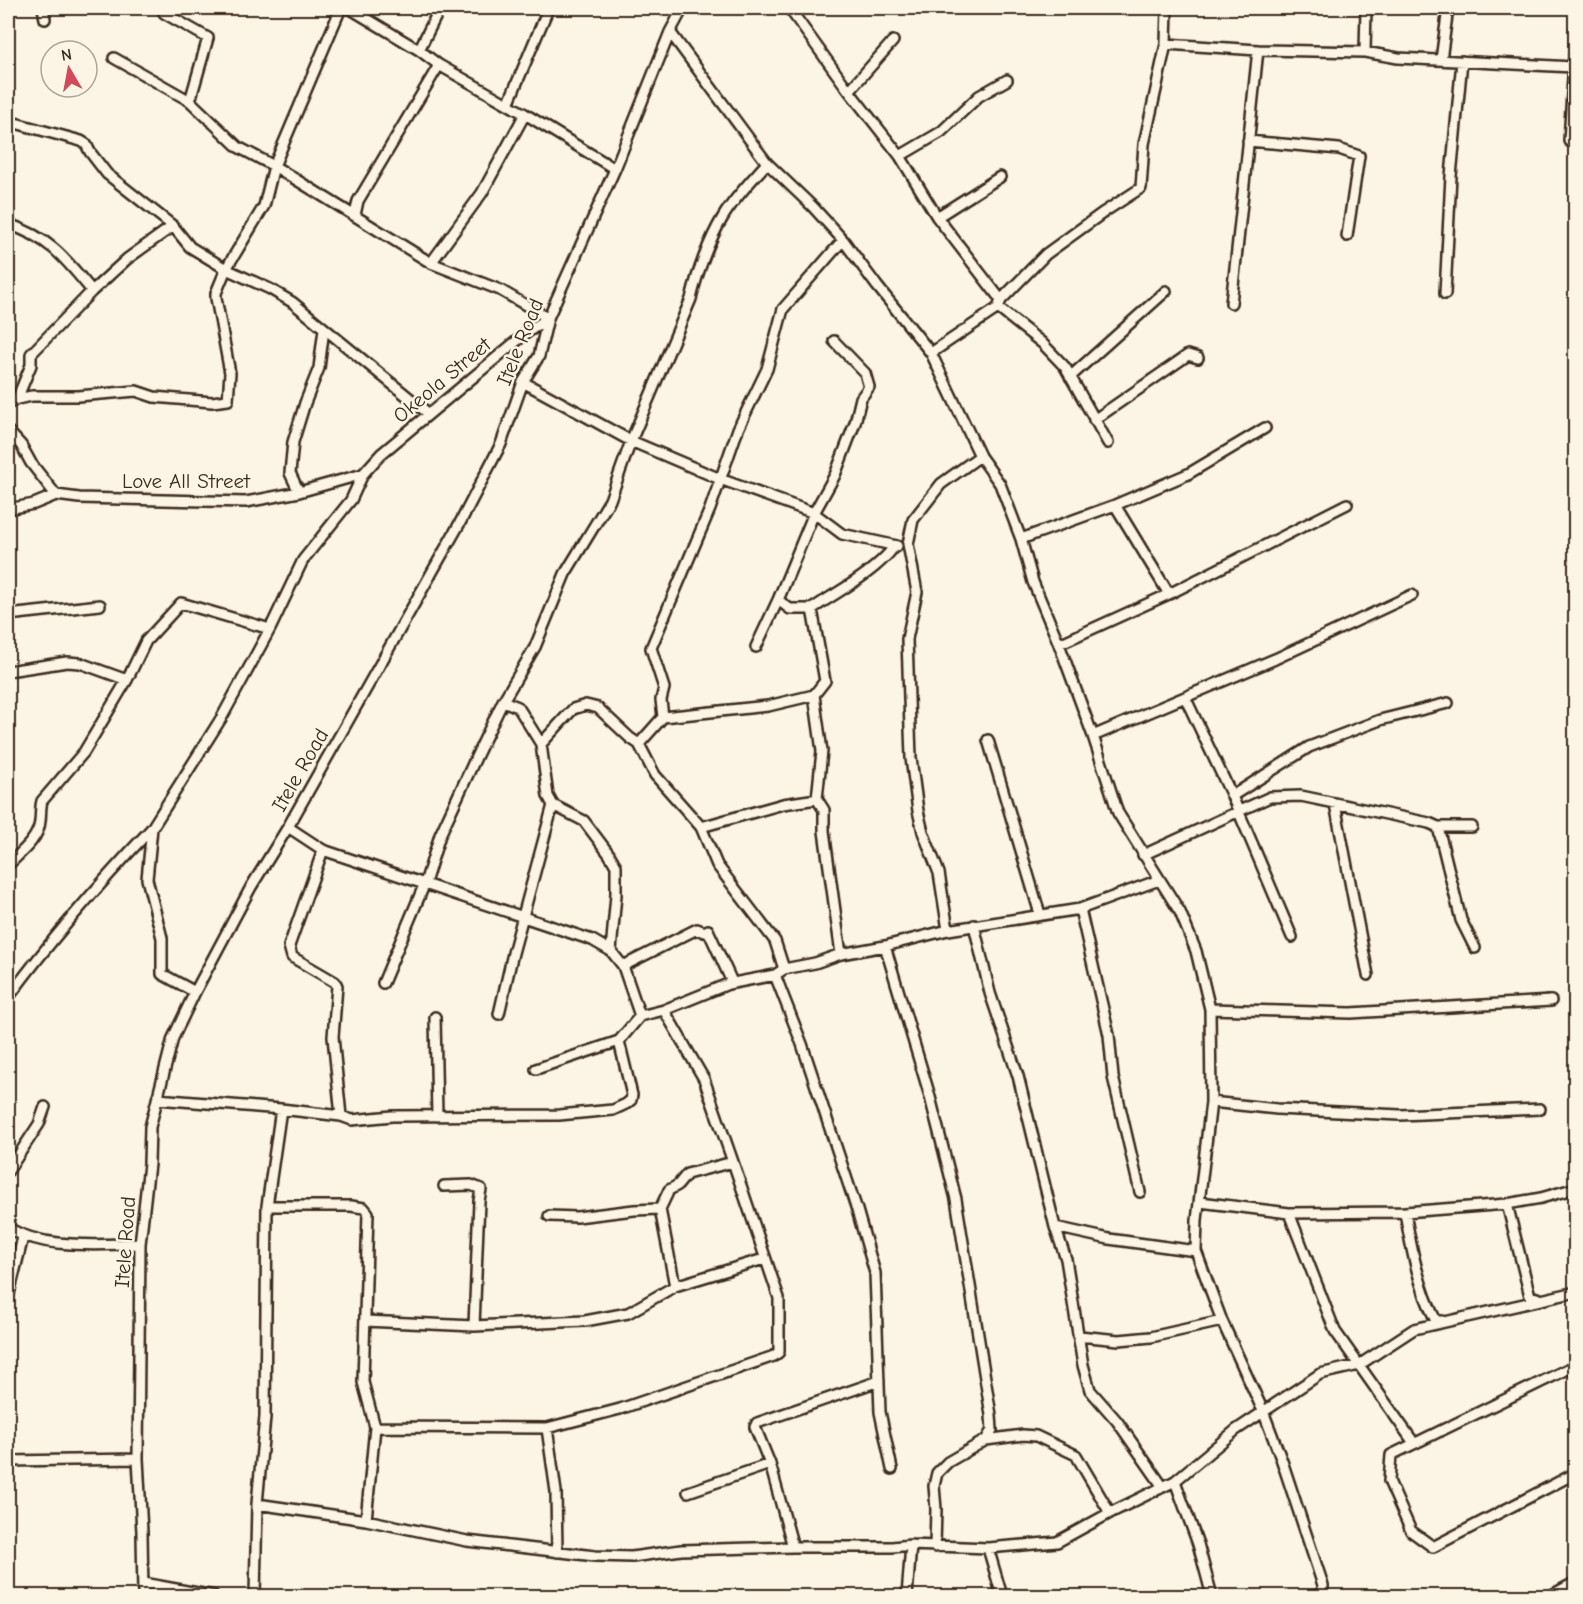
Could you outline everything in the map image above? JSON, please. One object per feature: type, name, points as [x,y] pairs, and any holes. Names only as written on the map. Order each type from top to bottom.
[{"type":"street","points":[[43,8],[45,19]]},
{"type":"street","points":[[8,404],[17,399],[32,396],[78,396],[136,391],[154,398],[212,402],[228,400],[230,373],[216,293],[226,269],[264,206],[274,165],[341,8]]},
{"type":"street","points":[[349,8],[419,50],[439,65],[525,114],[615,170]]},
{"type":"street","points":[[419,50],[440,8]]},
{"type":"street","name":"Itele Road","points":[[143,1596],[138,1459],[140,1244],[149,1164],[150,1127],[173,1038],[251,887],[288,827],[462,521],[501,444],[523,382],[539,356],[548,318],[615,170],[670,32],[683,8]]},
{"type":"street","points":[[791,8],[849,92],[900,156],[937,217],[999,304],[1065,367],[1108,443]]},
{"type":"street","points":[[931,353],[999,304],[1046,254],[1142,188],[1144,144],[1166,44],[1167,8]]},
{"type":"street","points":[[1365,52],[1366,8]]},
{"type":"street","points":[[1442,60],[1448,8]]},
{"type":"street","points":[[164,13],[208,38],[190,101]]},
{"type":"street","points":[[508,104],[546,14]]},
{"type":"street","points":[[1569,141],[1574,112],[1575,28]]},
{"type":"street","points":[[670,32],[767,163],[813,207],[843,240],[931,353],[980,456],[1000,484],[1021,539],[1033,582],[1093,736],[1118,813],[1180,912],[1196,951],[1210,1009],[1211,1102],[1197,1220],[1196,1251],[1222,1321],[1263,1411],[1323,1585],[1323,1596]]},
{"type":"street","points":[[849,92],[893,41]]},
{"type":"street","points":[[1166,44],[1258,50],[1365,52],[1398,58],[1573,67]]},
{"type":"street","points":[[1231,303],[1258,50]]},
{"type":"street","points":[[114,58],[190,101],[238,147],[274,165],[431,263],[443,270],[500,290],[548,318]]},
{"type":"street","points":[[1445,294],[1451,176],[1462,62]]},
{"type":"street","points":[[355,215],[358,201],[439,65]]},
{"type":"street","points":[[900,156],[941,132],[980,96],[1007,80]]},
{"type":"street","points":[[431,263],[482,193],[525,114]]},
{"type":"street","points":[[8,121],[86,144],[90,153],[107,174],[173,226],[190,247],[226,269],[292,302],[429,414]]},
{"type":"street","points":[[1248,141],[1339,149],[1359,156],[1347,236]]},
{"type":"street","points":[[383,983],[425,883],[440,835],[503,702],[535,647],[565,574],[610,500],[631,441],[691,299],[696,278],[722,218],[739,194],[767,163]]},
{"type":"street","points":[[937,217],[1000,177]]},
{"type":"street","points":[[339,206],[358,201]]},
{"type":"street","points":[[8,224],[50,244],[92,291]]},
{"type":"street","points":[[17,399],[32,365],[31,354],[92,291],[127,259],[173,226]]},
{"type":"street","points":[[663,717],[661,700],[664,688],[651,648],[710,509],[738,429],[767,369],[783,309],[843,240]]},
{"type":"street","points":[[1070,377],[1166,291]]},
{"type":"street","name":"Okeola Street","points":[[363,474],[381,454],[525,334],[548,318]]},
{"type":"street","points":[[299,492],[290,473],[293,442],[319,368],[324,329]]},
{"type":"street","points":[[756,647],[814,513],[835,475],[855,423],[861,398],[868,387],[865,373],[834,341]]},
{"type":"street","points":[[1094,420],[1188,355],[1198,358]]},
{"type":"street","points":[[523,382],[631,441],[720,479],[814,513],[842,534],[894,547],[908,544]]},
{"type":"street","points":[[22,385],[32,396]]},
{"type":"street","points":[[1021,539],[1115,505],[1188,474],[1265,428]]},
{"type":"street","points":[[8,431],[21,445],[31,463],[56,495]]},
{"type":"street","points":[[948,930],[939,873],[923,832],[918,811],[911,758],[908,639],[917,592],[908,544],[913,520],[941,484],[980,456]]},
{"type":"street","points":[[8,998],[93,890],[152,828],[222,717],[270,630],[303,560],[351,500],[363,474]]},
{"type":"street","name":"Love All Street","points":[[8,509],[34,504],[56,495],[79,498],[246,502],[299,492],[363,474]]},
{"type":"street","points":[[1059,644],[1169,594],[1347,504]]},
{"type":"street","points":[[1115,505],[1169,594]]},
{"type":"street","points":[[778,600],[790,609],[812,609],[885,559],[894,547]]},
{"type":"street","points":[[1093,736],[1275,659],[1412,595]]},
{"type":"street","points":[[8,865],[37,834],[42,801],[84,752],[127,680],[146,641],[181,603],[270,630]]},
{"type":"street","points":[[8,615],[100,605]]},
{"type":"street","points":[[639,744],[663,717],[768,706],[814,695],[825,681],[812,609]]},
{"type":"street","points":[[8,671],[67,662],[80,663],[127,680]]},
{"type":"street","points":[[814,695],[822,752],[817,799],[824,810],[824,831],[841,954]]},
{"type":"street","points":[[1185,697],[1240,813],[1292,937]]},
{"type":"street","points":[[503,702],[518,707],[541,744],[548,796],[554,805],[584,821],[616,866],[611,951]]},
{"type":"street","points":[[1232,796],[1309,747],[1380,720],[1448,703]]},
{"type":"street","points":[[541,744],[573,709],[586,705],[598,708],[639,744],[655,775],[701,827],[717,865],[775,941],[784,969]]},
{"type":"street","points":[[988,740],[1040,914]]},
{"type":"street","points":[[1143,855],[1240,813],[1270,797],[1301,796],[1438,826],[1472,828]]},
{"type":"street","points":[[701,827],[783,804],[817,799]]},
{"type":"street","points":[[1335,804],[1368,975]]},
{"type":"street","points":[[498,1014],[554,805]]},
{"type":"street","points":[[1438,826],[1461,920],[1475,948]]},
{"type":"street","points":[[288,827],[323,850],[592,940],[611,951],[623,966],[640,1016]]},
{"type":"street","points":[[152,828],[147,879],[162,938],[162,974],[195,992]]},
{"type":"street","points":[[323,850],[289,946],[292,957],[335,982],[337,986],[333,1037],[341,1116]]},
{"type":"street","points":[[536,1069],[619,1041],[640,1016],[664,1010],[728,984],[775,975],[784,969],[814,963],[841,954],[885,946],[948,930],[1080,909],[1159,880]]},
{"type":"street","points":[[1080,909],[1109,1035],[1113,1077],[1140,1192]]},
{"type":"street","points":[[974,925],[990,993],[1018,1076],[1055,1227],[1066,1259],[1083,1365],[1090,1390],[1117,1421],[1163,1487]]},
{"type":"street","points":[[623,966],[697,929],[704,932],[708,930],[732,982],[728,984]]},
{"type":"street","points":[[885,946],[929,1093],[956,1199],[991,1415],[992,1430],[986,1440]]},
{"type":"street","points":[[775,975],[802,1044],[857,1209],[875,1273],[880,1412],[892,1468]]},
{"type":"street","points":[[1210,1009],[1351,1013],[1551,1001],[1518,1003]]},
{"type":"street","points":[[375,1427],[548,1428],[630,1405],[774,1356],[779,1352],[779,1298],[704,1079],[664,1010]]},
{"type":"street","points":[[435,1017],[437,1116]]},
{"type":"street","points":[[157,1098],[281,1108],[341,1116],[352,1120],[392,1116],[559,1115],[613,1110],[626,1104],[631,1100],[632,1095],[619,1041]]},
{"type":"street","points":[[1211,1102],[1276,1109],[1400,1115],[1540,1109]]},
{"type":"street","points":[[8,1171],[39,1124],[45,1107]]},
{"type":"street","points":[[255,1596],[256,1504],[265,1417],[267,1206],[281,1108]]},
{"type":"street","points":[[675,1286],[660,1209],[669,1190],[678,1185],[687,1174],[733,1162]]},
{"type":"street","points":[[444,1186],[471,1185],[481,1189],[474,1326]]},
{"type":"street","points":[[1200,1202],[1289,1213],[1405,1212],[1507,1204],[1541,1198],[1575,1188]]},
{"type":"street","points":[[1507,1204],[1530,1296],[1541,1299]]},
{"type":"street","points":[[267,1206],[351,1206],[364,1209],[368,1213],[363,1382],[375,1427],[366,1520]]},
{"type":"street","points":[[549,1216],[577,1217],[660,1209]]},
{"type":"street","points":[[1405,1212],[1419,1276],[1431,1311],[1436,1321],[1447,1321]]},
{"type":"street","points":[[1289,1213],[1335,1331],[1414,1443]]},
{"type":"street","points":[[1055,1227],[1109,1239],[1196,1251]]},
{"type":"street","points":[[8,1228],[23,1237],[68,1243],[140,1244]]},
{"type":"street","points":[[8,1298],[23,1237]]},
{"type":"street","points":[[365,1321],[474,1326],[585,1321],[628,1313],[675,1286],[764,1259]]},
{"type":"street","points":[[256,1504],[366,1520],[467,1541],[595,1556],[633,1557],[681,1550],[792,1547],[911,1545],[988,1548],[1057,1542],[1175,1481],[1236,1430],[1320,1374],[1359,1365],[1414,1329],[1575,1292]]},
{"type":"street","points":[[1078,1335],[1119,1340],[1151,1337],[1222,1321]]},
{"type":"street","points":[[1575,1365],[1391,1455],[1389,1481],[1411,1531],[1433,1547],[1575,1473]]},
{"type":"street","points":[[792,1547],[770,1464],[755,1427],[757,1423],[879,1381]]},
{"type":"street","points":[[548,1428],[556,1492],[556,1552]]},
{"type":"street","points":[[935,1547],[934,1486],[937,1473],[948,1462],[986,1440],[1023,1435],[1036,1436],[1076,1455],[1110,1513]]},
{"type":"street","points":[[8,1461],[138,1459]]},
{"type":"street","points":[[688,1492],[770,1464]]},
{"type":"street","points":[[1175,1481],[1198,1544],[1212,1596]]},
{"type":"street","points":[[907,1596],[911,1545]]},
{"type":"street","points":[[988,1548],[1002,1596]]},
{"type":"street","points":[[1550,1596],[1575,1582]]},
{"type":"street","points":[[143,1583],[214,1596]]}]
